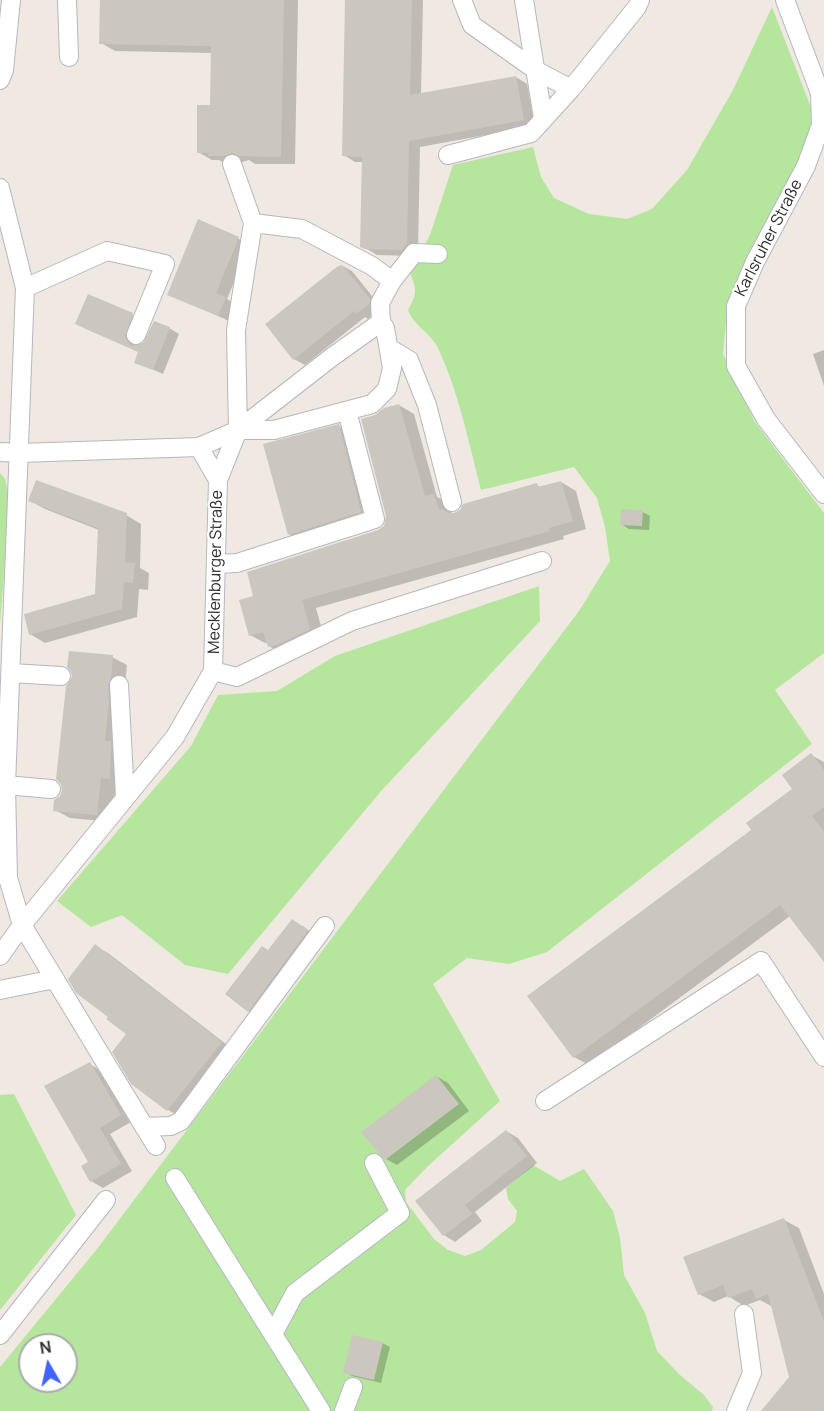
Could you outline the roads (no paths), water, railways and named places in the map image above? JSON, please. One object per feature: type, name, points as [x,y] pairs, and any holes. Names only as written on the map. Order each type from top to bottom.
[{"type":"street","points":[[0,80],[4,70],[11,0]]},
{"type":"street","points":[[68,0],[69,57]]},
{"type":"street","points":[[462,0],[472,26],[537,72],[571,89]]},
{"type":"street","points":[[525,0],[543,118]]},
{"type":"street","points":[[448,155],[531,133],[571,89],[637,7],[640,0]]},
{"type":"street","name":"Karlsruher Straße","points":[[784,0],[820,93],[821,125],[806,166],[755,262],[736,306],[736,366],[766,419],[824,494]]},
{"type":"street","points":[[218,480],[238,430],[236,330],[253,223],[232,164]]},
{"type":"street","points":[[0,188],[25,288],[6,785],[8,878],[22,925],[156,1146]]},
{"type":"street","points":[[253,223],[302,229],[372,266],[392,281]]},
{"type":"street","points":[[25,288],[107,251],[165,264],[136,335]]},
{"type":"street","points":[[238,430],[274,430],[372,404],[387,389],[392,368],[385,328],[381,322],[380,303],[392,281],[414,253],[438,254]]},
{"type":"street","points":[[0,452],[199,447],[238,430],[381,322]]},
{"type":"street","points":[[389,348],[409,360],[427,405],[452,502]]},
{"type":"street","points":[[216,564],[237,563],[375,519],[347,411]]},
{"type":"street","name":"Mecklenburger Straße","points":[[0,957],[22,925],[175,737],[213,671],[218,480],[199,447]]},
{"type":"street","points":[[213,671],[237,677],[352,621],[542,561]]},
{"type":"street","points":[[11,673],[61,676]]},
{"type":"street","points":[[119,685],[125,796]]},
{"type":"street","points":[[6,785],[51,789]]},
{"type":"street","points":[[144,1127],[171,1126],[181,1121],[325,926]]},
{"type":"street","points":[[545,1101],[761,961],[824,1057]]},
{"type":"street","points":[[0,990],[55,979]]},
{"type":"street","points":[[273,1334],[295,1293],[400,1214],[374,1163]]},
{"type":"street","points":[[175,1178],[321,1411]]},
{"type":"street","points":[[0,1335],[106,1200]]},
{"type":"street","points":[[736,1411],[752,1374],[744,1314]]},
{"type":"street","points":[[344,1411],[353,1387]]}]
